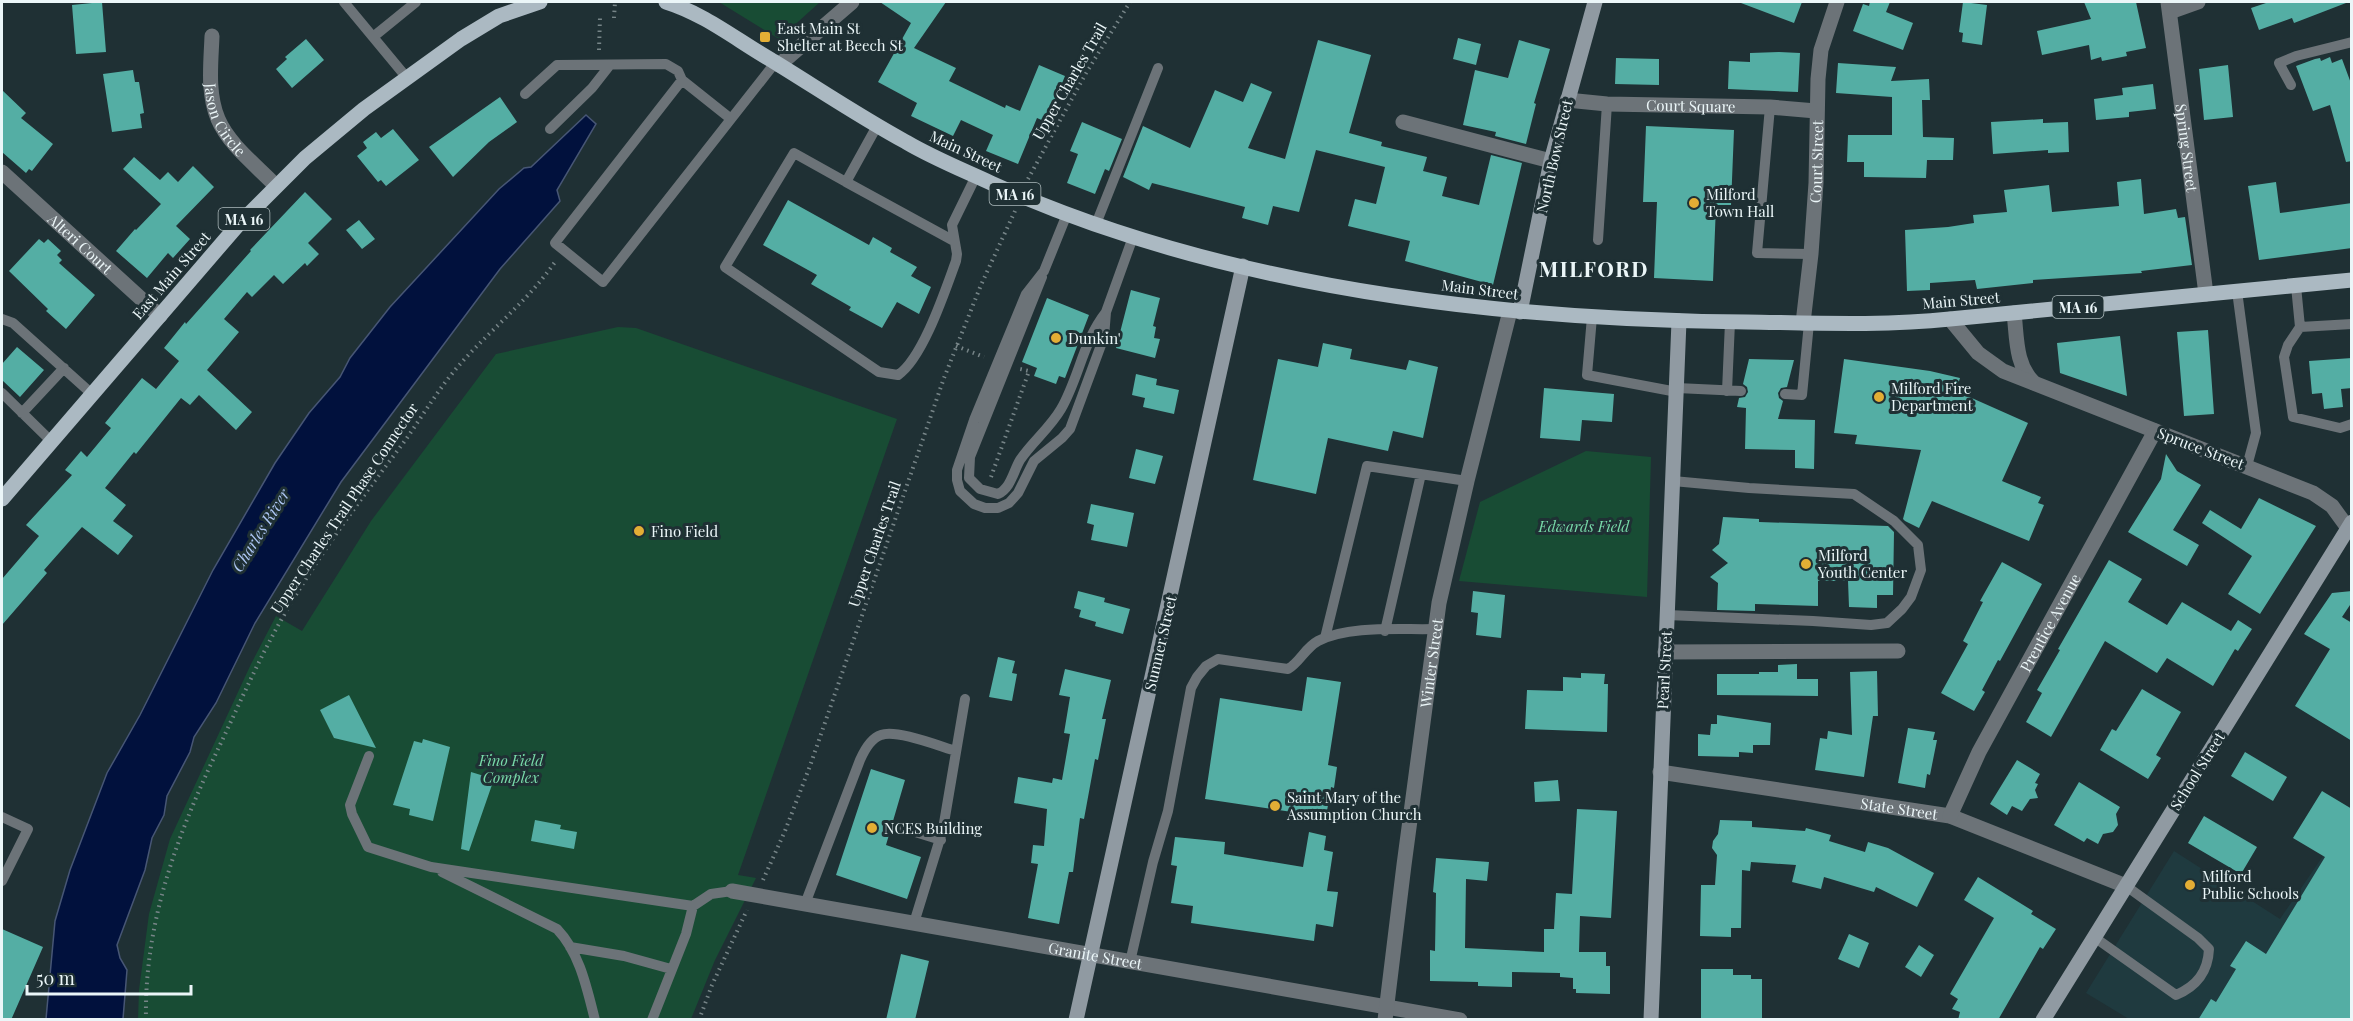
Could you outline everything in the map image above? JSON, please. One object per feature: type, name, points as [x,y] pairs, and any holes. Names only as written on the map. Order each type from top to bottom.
[{"type":"main road","name":"Main Street","points":[[666,2],[694,13],[877,126],[926,153],[1067,214],[1133,237],[1243,266],[1381,293],[1515,312],[1592,317],[1730,322],[1899,322],[1950,320],[2352,280]]},
{"type":"main road","name":"North Bow Street","points":[[1515,312],[1551,161],[1595,2]]},
{"type":"main road","name":"East Main Street","points":[[2,499],[237,226],[276,186],[338,129],[407,78],[481,26],[530,3]]},
{"type":"main road","name":"Sumner Street","points":[[1076,1020],[1243,266]]},
{"type":"main road","name":"Pearl Street","points":[[1651,1020],[1679,321]]},
{"type":"main road","name":"School Street","points":[[2043,1020],[2350,528]]},
{"type":"street","points":[[777,64],[852,2]]},
{"type":"street","name":"Court Street","points":[[1806,323],[1816,183],[1816,111],[1821,50],[1837,2]]},
{"type":"street","points":[[2169,7],[2198,2]]},
{"type":"street","name":"Spring Street","points":[[2169,7],[2206,294]]},
{"type":"street","name":"Jason Circle","points":[[212,36],[211,83],[218,117],[232,140],[276,186]]},
{"type":"street","name":"Court Square","points":[[1567,100],[1607,104],[1770,107],[1816,111]]},
{"type":"street","points":[[1403,122],[1551,161]]},
{"type":"street","name":"Alteri Court","points":[[2,172],[160,316]]},
{"type":"street","name":"Winter Street","points":[[1386,1014],[1445,572],[1467,481],[1515,312]]},
{"type":"street","points":[[2014,313],[2020,363],[2025,373],[2036,385]]},
{"type":"street","name":"Spruce Street","points":[[1950,320],[1990,363],[2009,374],[2247,466],[2320,497],[2337,510],[2350,528]]},
{"type":"street","name":"Prentice Avenue","points":[[1950,816],[1979,753],[2154,430]]},
{"type":"street","points":[[1665,652],[1898,651]]},
{"type":"street","name":"State Street","points":[[1660,772],[1950,816],[2126,886]]},
{"type":"street","name":"Granite Street","points":[[732,891],[1130,962],[1386,1014],[1460,1020]]},
{"type":"lane","points":[[344,2],[407,78]]},
{"type":"lane","points":[[373,37],[416,2]]},
{"type":"lane","points":[[2291,85],[2279,63],[2296,56],[2352,42]]},
{"type":"lane","points":[[525,94],[557,65],[666,64],[678,71],[682,80],[731,119]]},
{"type":"lane","points":[[682,80],[555,243],[603,282],[777,64]]},
{"type":"lane","points":[[550,129],[592,88],[610,65]]},
{"type":"lane","points":[[1096,224],[1158,68]]},
{"type":"lane","points":[[1598,240],[1607,104]]},
{"type":"lane","points":[[1770,107],[1758,253],[1812,254]]},
{"type":"lane","points":[[846,182],[877,126]]},
{"type":"lane","points":[[954,241],[794,153],[725,267],[868,366],[889,375],[898,375],[912,361],[940,304],[956,261],[957,254],[952,231],[954,219],[976,176]]},
{"type":"lane","points":[[1067,214],[970,457],[969,478],[980,489],[998,494],[1007,487],[1023,456],[1052,423],[1061,409],[1092,332],[1106,312],[1133,237]]},
{"type":"lane","points":[[1044,272],[1026,294],[959,462],[956,475],[958,486],[964,496],[974,504],[992,509],[1009,503],[1018,493],[1034,461],[1070,429],[1104,337],[1106,312]]},
{"type":"lane","points":[[2296,285],[2300,327],[2288,345],[2284,357],[2293,417],[2340,428],[2352,424]]},
{"type":"lane","points":[[2237,291],[2256,433],[2247,466]]},
{"type":"lane","points":[[1592,317],[1587,375],[1677,390],[1741,391]]},
{"type":"lane","points":[[2,320],[13,323],[92,394]]},
{"type":"lane","points":[[1727,391],[1730,322]]},
{"type":"lane","points":[[1785,394],[1802,395],[1806,323]]},
{"type":"lane","points":[[2300,327],[2352,324]]},
{"type":"lane","points":[[22,413],[64,368]]},
{"type":"lane","points":[[2,393],[51,441]]},
{"type":"lane","points":[[1325,638],[1367,466],[1467,481]]},
{"type":"lane","points":[[1385,631],[1420,474]]},
{"type":"lane","points":[[1667,615],[1871,625],[1887,623],[1911,597],[1921,570],[1917,544],[1894,521],[1854,494],[1673,481]]},
{"type":"lane","points":[[1130,962],[1153,862],[1168,811],[1191,688],[1206,666],[1218,659],[1288,669],[1309,646],[1325,638],[1349,633],[1436,629]]},
{"type":"lane","points":[[914,923],[940,840],[965,699]]},
{"type":"lane","points":[[805,904],[860,760],[871,743],[880,735],[892,734],[956,751]]},
{"type":"lane","points":[[369,756],[350,805],[368,847],[431,867],[552,925],[562,934],[570,947],[584,979],[595,1020]]},
{"type":"lane","points":[[2,817],[28,829],[2,881]]},
{"type":"lane","points":[[899,827],[940,840]]},
{"type":"lane","points":[[431,867],[693,906],[711,894],[732,891]]},
{"type":"lane","points":[[2094,937],[2176,994],[2190,989],[2208,963],[2209,949],[2198,938],[2126,886]]},
{"type":"lane","points":[[652,1020],[686,934],[693,906]]},
{"type":"lane","points":[[570,947],[624,956],[671,969]]},
{"type":"path","points":[[614,18],[615,2]]},
{"type":"path","name":"Upper Charles Trail","points":[[1030,173],[1086,73],[1130,2]]},
{"type":"path","points":[[598,64],[600,17]]},
{"type":"path","name":"Upper Charles Trail","points":[[763,880],[810,766],[952,356],[981,285],[1012,219]]},
{"type":"path","name":"Upper Charles Trail Phase Connector","points":[[146,1020],[147,982],[152,939],[174,851],[202,782],[274,633],[339,533],[443,385],[467,356],[523,302],[564,250]]},
{"type":"path","points":[[699,1020],[746,912]]},
{"type":"shaded area","name":"Milford Public Schools","points":[[2351,815],[2351,1019],[2129,1019],[2086,993],[2174,851],[2280,919]]},
{"type":"green space","points":[[719,2],[820,2],[779,39]]},
{"type":"green space","name":"Fino Field Complex","points":[[618,327],[636,328],[897,419],[738,875],[756,878],[715,960],[691,1019],[138,1020],[139,990],[149,914],[170,839],[251,664],[276,616],[302,631],[371,521],[496,354]]},
{"type":"green space","name":"Edwards Field","points":[[1586,451],[1651,457],[1647,597],[1459,581],[1480,502]]},
{"type":"water","name":"Charles River","points":[[586,115],[596,124],[557,190],[560,201],[500,269],[341,482],[255,623],[216,703],[194,737],[190,752],[167,796],[164,815],[152,838],[145,870],[117,945],[120,958],[127,970],[123,1019],[46,1019],[55,921],[70,870],[107,773],[140,715],[213,570],[275,463],[309,413],[340,377],[350,358],[390,307],[499,189],[524,168],[531,167]]},
{"type":"building","points":[[102,2],[106,52],[76,54],[72,5]]},
{"type":"building","points":[[880,2],[946,2],[914,48],[956,68],[949,81],[1005,108],[1006,105],[1020,111],[1039,65],[1065,76],[1046,122],[1037,118],[1018,164],[986,151],[993,135],[961,120],[953,136],[911,116],[917,103],[878,82],[911,23]]},
{"type":"building","points":[[1741,2],[1802,2],[1794,23]]},
{"type":"building","points":[[1870,2],[1890,2],[1886,12],[1913,23],[1903,50],[1853,31],[1863,4],[1869,6]]},
{"type":"building","points":[[1963,2],[1987,5],[1982,45],[1962,42],[1963,33],[1959,32]]},
{"type":"building","points":[[2084,2],[2136,2],[2146,48],[2126,52],[2127,56],[2102,61],[2101,57],[2091,60],[2089,45],[2042,55],[2037,31],[2091,19]]},
{"type":"building","points":[[2269,2],[2346,3],[2294,23],[2292,18],[2259,30],[2251,8]]},
{"type":"building","points":[[1458,38],[1481,44],[1476,65],[1453,59]]},
{"type":"building","points":[[306,39],[324,60],[292,88],[276,69],[287,59],[285,57]]},
{"type":"building","points":[[1318,40],[1371,55],[1349,133],[1382,142],[1381,146],[1427,157],[1423,171],[1447,177],[1442,196],[1479,205],[1491,155],[1522,163],[1493,285],[1405,261],[1410,241],[1348,226],[1355,199],[1376,204],[1385,167],[1316,150],[1299,212],[1273,206],[1268,225],[1242,218],[1245,207],[1152,183],[1149,190],[1123,177],[1143,126],[1190,148],[1215,90],[1243,102],[1251,83],[1272,92],[1248,148],[1285,159]]},
{"type":"building","points":[[1519,40],[1550,49],[1534,103],[1536,104],[1526,144],[1495,136],[1496,132],[1463,125],[1475,70],[1508,78]]},
{"type":"building","points":[[1750,53],[1800,53],[1798,92],[1728,89],[1729,61],[1750,62]]},
{"type":"building","points":[[2330,57],[2332,63],[2342,59],[2352,86],[2352,161],[2346,162],[2330,105],[2313,111],[2296,66],[2315,59],[2320,58],[2321,61]]},
{"type":"building","points":[[1616,58],[1659,59],[1659,85],[1615,84]]},
{"type":"building","points":[[1838,63],[1896,67],[1891,81],[1929,79],[1930,100],[1922,100],[1923,137],[1954,138],[1953,160],[1927,160],[1926,178],[1864,177],[1864,162],[1847,162],[1848,135],[1892,135],[1892,97],[1836,93]]},
{"type":"building","points":[[2228,65],[2233,117],[2204,120],[2199,69]]},
{"type":"building","points":[[133,70],[135,82],[139,82],[144,113],[140,114],[142,128],[112,132],[103,74]]},
{"type":"building","points":[[2153,84],[2156,109],[2129,112],[2129,117],[2096,120],[2094,99],[2123,95],[2122,88]]},
{"type":"building","points":[[2,90],[26,113],[21,118],[53,144],[32,171],[29,169],[26,173],[2,152]]},
{"type":"building","points":[[500,97],[517,122],[489,142],[453,177],[429,147]]},
{"type":"building","points":[[2043,119],[2043,123],[2068,122],[2069,152],[2048,153],[2048,150],[1993,154],[1991,122]]},
{"type":"building","points":[[1082,122],[1122,139],[1109,171],[1105,169],[1095,194],[1067,183],[1078,154],[1070,151]]},
{"type":"building","name":"Milford Town Hall","points":[[1646,126],[1734,130],[1731,205],[1716,205],[1713,281],[1654,278],[1657,202],[1643,202]]},
{"type":"building","points":[[393,129],[419,160],[386,186],[381,180],[378,182],[357,156],[367,148],[363,142],[376,132],[381,138]]},
{"type":"building","points":[[134,157],[160,180],[168,172],[178,182],[193,166],[214,187],[176,226],[190,239],[173,258],[168,253],[147,278],[116,251],[161,204],[123,169]]},
{"type":"building","points":[[2141,179],[2144,214],[2176,209],[2178,218],[2185,217],[2192,265],[2141,271],[2142,273],[2033,280],[2033,283],[1977,289],[1975,280],[1930,283],[1930,290],[1907,291],[1905,230],[1974,223],[1973,215],[2007,212],[2004,190],[2049,185],[2052,212],[2119,206],[2117,182]]},
{"type":"building","points":[[2276,182],[2280,213],[2352,203],[2352,248],[2259,260],[2248,186]]},
{"type":"building","points":[[305,192],[332,219],[308,243],[319,254],[307,266],[305,263],[283,284],[274,275],[252,297],[247,292],[224,319],[239,332],[207,370],[252,412],[236,430],[199,395],[190,405],[181,398],[105,488],[126,505],[113,521],[133,536],[118,555],[82,527],[44,570],[47,573],[2,625],[2,579],[39,536],[26,525],[72,475],[65,470],[81,451],[87,457],[111,428],[105,423],[142,378],[156,389],[179,361],[164,348],[250,250]]},
{"type":"building","points":[[788,200],[869,245],[873,237],[892,248],[890,252],[917,267],[911,276],[931,287],[919,314],[897,302],[882,328],[849,310],[851,307],[811,284],[817,275],[763,245]]},
{"type":"building","points":[[359,220],[375,239],[362,249],[346,230]]},
{"type":"building","points":[[39,239],[44,243],[48,239],[61,251],[57,255],[62,260],[59,263],[95,295],[66,329],[9,271]]},
{"type":"building","points":[[1131,290],[1160,298],[1153,326],[1156,327],[1154,338],[1160,339],[1155,358],[1116,348]]},
{"type":"building","name":"Dunkin'","points":[[1047,298],[1089,315],[1065,378],[1059,376],[1056,384],[1034,376],[1037,368],[1022,362]]},
{"type":"building","points":[[2208,330],[2214,414],[2184,416],[2177,332]]},
{"type":"building","points":[[2120,336],[2127,396],[2060,373],[2057,343]]},
{"type":"building","points":[[1323,343],[1352,349],[1350,359],[1406,370],[1409,360],[1438,367],[1423,438],[1393,431],[1388,451],[1328,438],[1316,494],[1253,480],[1278,359],[1318,367]]},
{"type":"building","points":[[17,347],[44,370],[20,397],[2,380],[2,364]]},
{"type":"building","points":[[2352,358],[2352,388],[2341,389],[2343,407],[2324,409],[2322,393],[2312,394],[2309,361]]},
{"type":"building","points":[[1749,359],[1794,360],[1787,387],[1781,388],[1778,393],[1779,398],[1783,401],[1778,419],[1815,420],[1814,469],[1795,468],[1795,450],[1745,449],[1746,408],[1737,407],[1739,398],[1745,397],[1748,392],[1747,387],[1743,384]]},
{"type":"building","points":[[1844,359],[1930,371],[1960,378],[1956,391],[2028,423],[2002,481],[2041,497],[2038,503],[2044,505],[2029,541],[1932,501],[1919,528],[1905,521],[1903,519],[1921,450],[1855,444],[1857,435],[1834,433]]},
{"type":"building","points":[[1136,374],[1157,379],[1156,385],[1179,390],[1174,414],[1143,407],[1145,398],[1132,395]]},
{"type":"building","points":[[1544,388],[1614,394],[1612,422],[1582,420],[1580,441],[1540,438]]},
{"type":"building","points":[[1136,449],[1163,456],[1155,484],[1129,478]]},
{"type":"building","points":[[2166,454],[2177,471],[2201,485],[2173,530],[2199,545],[2187,566],[2128,532],[2161,479]]},
{"type":"building","points":[[2259,498],[2316,526],[2260,614],[2228,594],[2252,556],[2202,523],[2210,510],[2241,529]]},
{"type":"building","points":[[1091,504],[1134,513],[1127,547],[1091,540],[1094,525],[1087,523]]},
{"type":"building","name":"Milford Youth Center","points":[[1723,517],[1759,519],[1759,522],[1888,526],[1894,532],[1893,595],[1877,595],[1877,608],[1849,607],[1848,581],[1818,581],[1818,606],[1755,604],[1755,611],[1717,610],[1718,583],[1710,577],[1728,563],[1712,550],[1719,544]]},
{"type":"building","points":[[2109,560],[2142,579],[2128,602],[2167,625],[2182,602],[2231,631],[2238,620],[2252,629],[2238,651],[2235,649],[2213,686],[2167,658],[2157,673],[2105,641],[2051,737],[2026,722],[2042,693],[2037,690],[2060,650],[2058,649]]},
{"type":"building","points":[[2002,562],[2042,584],[2000,661],[1998,660],[1982,690],[1985,692],[1974,711],[1941,693],[1968,644],[1963,641],[1983,602],[1980,601]]},
{"type":"building","points":[[1078,591],[1105,598],[1104,602],[1130,609],[1123,634],[1095,626],[1096,622],[1079,617],[1081,610],[1074,608]]},
{"type":"building","points":[[1473,591],[1505,595],[1501,638],[1476,635],[1478,613],[1471,612]]},
{"type":"building","points":[[2352,591],[2352,602],[2342,617],[2352,623],[2352,741],[2295,706],[2330,649],[2304,634],[2332,593]]},
{"type":"building","points":[[998,657],[1015,661],[1012,673],[1017,674],[1012,701],[989,697]]},
{"type":"building","points":[[1797,664],[1797,679],[1818,679],[1818,696],[1717,695],[1717,674],[1778,672],[1778,665]]},
{"type":"building","points":[[1065,669],[1111,680],[1102,719],[1106,719],[1098,760],[1095,759],[1084,819],[1080,818],[1073,872],[1069,872],[1059,924],[1028,918],[1038,864],[1031,863],[1033,845],[1044,846],[1047,809],[1014,803],[1018,777],[1052,783],[1053,778],[1062,780],[1070,734],[1064,733],[1070,697],[1059,695]]},
{"type":"building","points":[[1877,671],[1878,716],[1873,716],[1864,777],[1815,770],[1820,738],[1827,739],[1828,731],[1852,735],[1850,672]]},
{"type":"building","points":[[1581,673],[1605,674],[1604,684],[1608,684],[1607,732],[1525,729],[1527,690],[1563,691],[1563,677],[1581,678]]},
{"type":"building","points":[[1307,677],[1341,682],[1328,765],[1337,767],[1326,817],[1205,799],[1220,698],[1302,711]]},
{"type":"building","points":[[2142,689],[2181,712],[2156,755],[2161,758],[2148,779],[2100,750],[2112,729],[2116,731]]},
{"type":"building","points":[[349,695],[376,748],[334,738],[320,710]]},
{"type":"building","points":[[1717,715],[1771,723],[1770,745],[1753,745],[1753,753],[1739,752],[1739,757],[1698,756],[1698,734],[1710,735],[1711,724],[1717,724]]},
{"type":"building","points":[[1908,728],[1935,732],[1933,740],[1937,740],[1925,788],[1898,783]]},
{"type":"building","points":[[423,739],[450,747],[433,821],[409,815],[410,809],[393,805],[414,741],[422,743]]},
{"type":"building","points":[[2245,752],[2287,777],[2273,801],[2231,776]]},
{"type":"building","points":[[2017,760],[2040,774],[2035,783],[2038,784],[2035,790],[2038,798],[2030,799],[2022,811],[2012,806],[2007,815],[1990,804]]},
{"type":"building","name":"NCES Building","points":[[871,769],[905,780],[886,845],[921,857],[907,899],[836,875]]},
{"type":"building","points":[[471,772],[494,779],[469,851],[461,849]]},
{"type":"building","points":[[1558,780],[1560,801],[1535,802],[1534,782]]},
{"type":"building","points":[[2079,782],[2120,807],[2116,814],[2118,825],[2113,832],[2103,834],[2098,844],[2087,838],[2084,842],[2054,825]]},
{"type":"building","points":[[2322,791],[2352,809],[2352,1020],[2198,1020],[2211,999],[2216,1002],[2236,969],[2230,966],[2246,941],[2266,954],[2325,857],[2293,838]]},
{"type":"building","points":[[1577,809],[1617,811],[1611,918],[1580,916],[1579,952],[1606,952],[1606,966],[1610,966],[1610,994],[1576,993],[1576,989],[1573,989],[1573,978],[1560,977],[1560,973],[1512,972],[1512,987],[1478,986],[1478,982],[1430,981],[1430,950],[1435,951],[1436,893],[1433,892],[1436,858],[1489,862],[1487,881],[1466,879],[1465,948],[1544,952],[1544,929],[1554,929],[1556,893],[1572,894]]},
{"type":"building","points":[[2204,816],[2257,847],[2241,874],[2188,843]]},
{"type":"building","points":[[535,820],[561,825],[560,829],[577,832],[574,849],[531,841]]},
{"type":"building","points":[[1720,820],[1752,821],[1752,827],[1805,831],[1806,828],[1831,835],[1829,841],[1865,852],[1868,842],[1888,848],[1934,873],[1917,907],[1876,887],[1874,892],[1824,877],[1821,889],[1792,882],[1796,865],[1751,862],[1750,871],[1742,870],[1741,928],[1731,928],[1731,937],[1700,936],[1701,885],[1715,885],[1717,855],[1712,848],[1713,841],[1718,834]]},
{"type":"building","points":[[1309,832],[1326,836],[1324,850],[1333,852],[1327,891],[1338,892],[1333,927],[1316,924],[1314,941],[1191,923],[1193,906],[1171,903],[1177,866],[1171,865],[1175,837],[1225,842],[1224,854],[1303,867]]},
{"type":"building","points":[[1978,877],[2033,911],[2031,914],[2056,929],[2043,949],[2040,947],[1998,1020],[1958,1020],[1960,1012],[1952,1009],[1958,999],[1950,994],[1994,918],[1964,900]]},
{"type":"building","points":[[2,929],[43,947],[11,1020],[2,1020]]},
{"type":"building","points":[[1849,934],[1869,943],[1859,968],[1838,959]]},
{"type":"building","points":[[1919,945],[1934,955],[1921,977],[1905,967]]},
{"type":"building","points":[[901,954],[929,961],[915,1020],[886,1020]]},
{"type":"building","points":[[1701,969],[1733,969],[1733,975],[1751,975],[1751,979],[1762,979],[1762,1020],[1701,1020]]},
{"type":"place","name":"East Main St Shelter at Beech St","points":[[765,37]]},
{"type":"place","name":"Milford Town Hall","points":[[1694,203]]},
{"type":"place","name":"Dunkin'","points":[[1056,338]]},
{"type":"place","name":"Milford Fire Department","points":[[1879,397]]},
{"type":"place","name":"Fino Field","points":[[639,531]]},
{"type":"place","name":"Milford Youth Center","points":[[1806,564]]},
{"type":"place","name":"Saint Mary of the Assumption Church","points":[[1275,806]]},
{"type":"place","name":"NCES Building","points":[[872,828]]},
{"type":"place","name":"Milford Public Schools","points":[[2190,885]]},
{"type":"district","name":"MILFORD","points":[[1594,268]]}]
